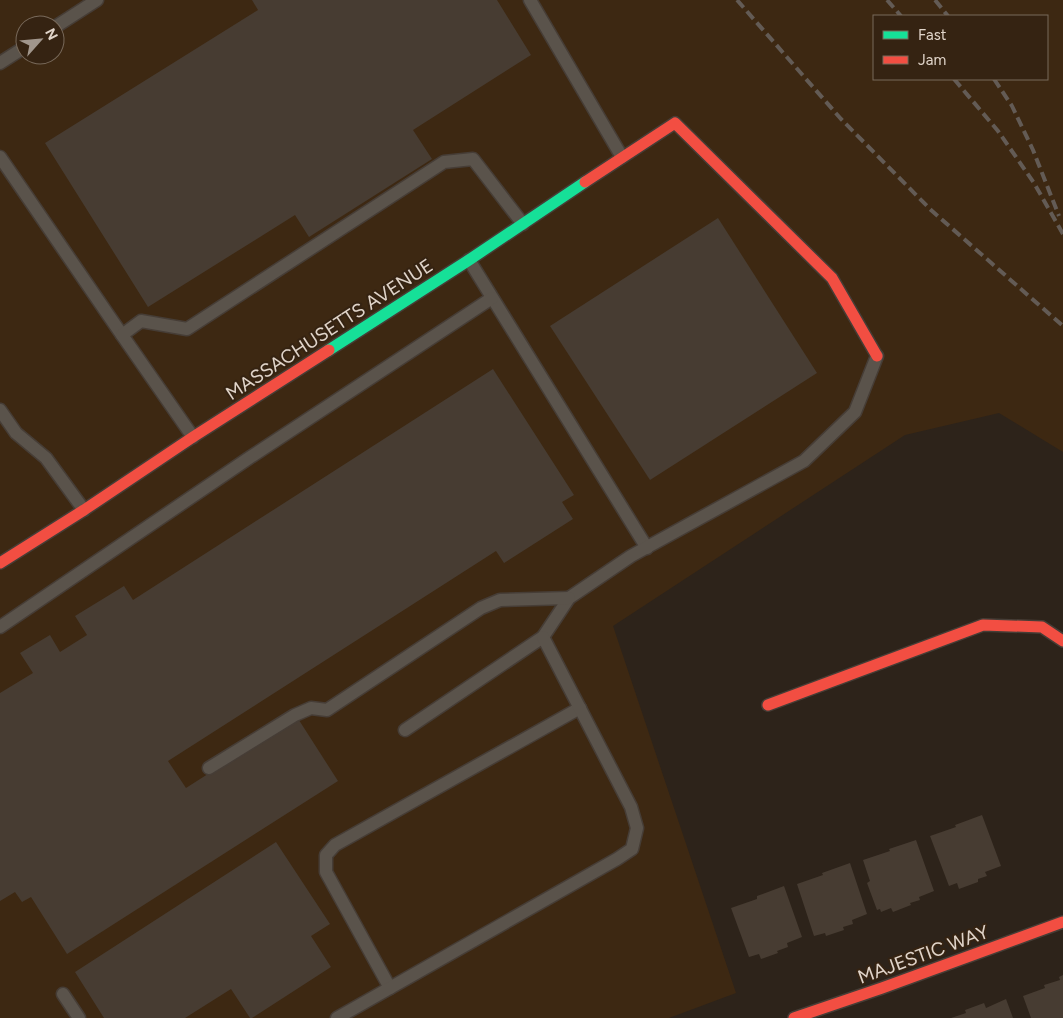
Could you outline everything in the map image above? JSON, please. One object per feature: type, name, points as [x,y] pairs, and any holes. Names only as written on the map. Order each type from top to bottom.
[{"type":"street","name":"MASSACHUSETTS AVENUE","points":[[0,564],[193,437],[469,260],[675,123],[832,278],[877,356]]},
{"type":"street","points":[[768,705],[983,625],[1042,627],[1063,641]]},
{"type":"street","name":"MAJESTIC WAY","points":[[794,1018],[1063,922]]},
{"type":"lane","points":[[65,21],[97,0]]},
{"type":"lane","points":[[530,0],[622,157]]},
{"type":"lane","points":[[0,63],[15,53]]},
{"type":"lane","points":[[0,157],[193,437]]},
{"type":"lane","points":[[122,335],[141,321],[187,329],[444,162],[473,159],[523,224]]},
{"type":"lane","points":[[469,260],[647,548]]},
{"type":"lane","points":[[0,626],[248,458],[492,298]]},
{"type":"lane","points":[[405,730],[543,637],[569,598],[631,556],[804,460],[855,412],[877,356]]},
{"type":"lane","points":[[0,410],[16,433],[46,458],[84,510]]},
{"type":"lane","points":[[209,768],[295,715],[311,708],[327,710],[481,608],[500,600],[569,598]]},
{"type":"lane","points":[[337,1018],[632,850],[637,828],[631,807],[543,637]]},
{"type":"lane","points":[[390,988],[326,872],[326,855],[335,845],[580,708]]},
{"type":"lane","points":[[63,994],[79,1018]]},
{"type":"shaded area","points":[[0,0],[1063,0],[1063,452],[999,413],[905,435],[613,626],[736,993],[669,1018],[0,1018]]},
{"type":"building","points":[[252,0],[497,0],[531,55],[413,130],[432,159],[309,237],[295,215],[148,307],[45,143],[258,10]]},
{"type":"building","points":[[718,218],[817,373],[650,480],[550,326]]},
{"type":"building","points":[[493,369],[574,495],[562,502],[573,519],[504,563],[496,551],[168,761],[186,788],[297,717],[338,781],[67,954],[31,897],[22,902],[15,892],[0,901],[0,693],[33,673],[20,653],[50,635],[60,652],[87,635],[75,616],[124,586],[133,600]]},
{"type":"building","points":[[982,815],[1001,866],[985,872],[987,876],[978,879],[978,882],[959,889],[957,883],[949,886],[930,836]]},
{"type":"building","points":[[916,840],[934,891],[919,897],[920,900],[910,903],[911,905],[893,912],[891,908],[881,912],[880,909],[877,910],[867,883],[870,881],[863,860]]},
{"type":"building","points":[[276,842],[330,924],[311,936],[331,967],[252,1018],[250,1018],[231,989],[185,1018],[104,1018],[75,972]]},
{"type":"building","points":[[850,863],[867,914],[852,920],[853,924],[843,927],[844,930],[826,936],[825,933],[814,936],[797,884]]},
{"type":"building","points":[[784,886],[802,937],[787,943],[788,947],[777,951],[778,953],[761,959],[759,954],[749,957],[731,908],[757,899],[757,896]]},
{"type":"building","points":[[1063,975],[1063,1018],[1031,1018],[1023,996],[1045,988],[1044,985],[1060,980],[1059,977]]},
{"type":"building","points":[[1006,999],[1013,1018],[951,1018],[966,1013],[965,1010],[984,1003],[986,1008]]},
{"type":"railway","points":[[737,0],[841,119],[931,210],[1063,326]]},
{"type":"railway","points":[[887,0],[900,15]]},
{"type":"railway","points":[[935,0],[947,15]]},
{"type":"railway","points":[[955,80],[998,131],[1034,183],[1063,234]]},
{"type":"railway","points":[[995,80],[1012,106],[1033,150],[1059,216]]},
{"type":"traffic: fast","points":[[329,350],[469,260],[585,182]]},
{"type":"traffic: jam","points":[[585,182],[675,123],[832,278],[877,356]]},
{"type":"traffic: jam","points":[[0,563],[329,350]]},
{"type":"traffic: jam","points":[[768,705],[983,625],[1042,627],[1063,641]]},
{"type":"traffic: jam","points":[[794,1018],[1063,922]]}]
